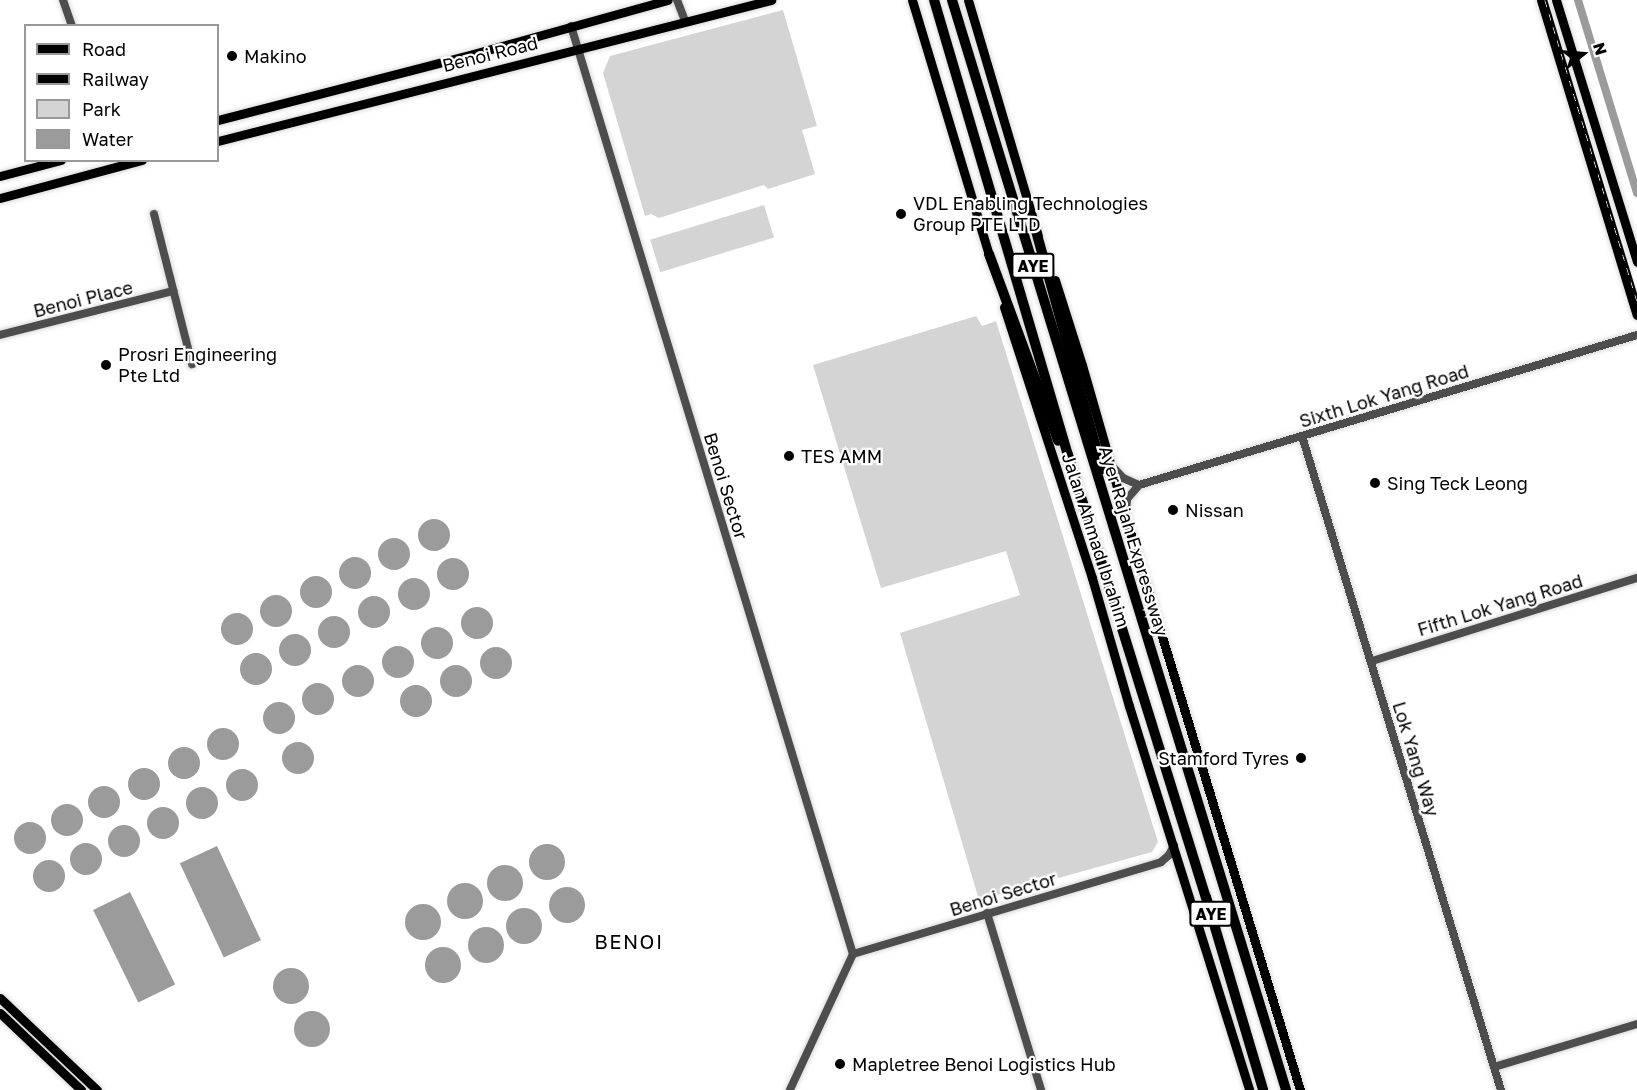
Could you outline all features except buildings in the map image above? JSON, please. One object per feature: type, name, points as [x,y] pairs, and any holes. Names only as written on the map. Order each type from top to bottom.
[{"type":"highway","name":"Ayer Rajah Expressway","points":[[934,0],[1068,455],[1199,874],[1263,1090]]},
{"type":"highway","name":"Ayer Rajah Expressway","points":[[952,0],[1286,1090]]},
{"type":"highway","points":[[1036,231],[1101,467],[1114,531]]},
{"type":"highway","points":[[989,254],[1004,288],[1043,405],[1060,447],[1068,455]]},
{"type":"main road","name":"Benoi Road","points":[[219,120],[668,0]]},
{"type":"main road","name":"Benoi Road","points":[[219,141],[771,0]]},
{"type":"main road","points":[[903,0],[917,14]]},
{"type":"main road","name":"Jalan Ahmad Ibrahim","points":[[912,0],[1029,390],[1092,578],[1249,1090]]},
{"type":"main road","points":[[917,14],[918,0]]},
{"type":"main road","points":[[1540,0],[1637,315]]},
{"type":"main road","points":[[1556,0],[1637,262]]},
{"type":"main road","name":"Jalan Ahmad Ibrahim","points":[[970,3],[1036,231],[1044,248],[1082,364],[1125,515],[1300,1090]]},
{"type":"main road","points":[[0,176],[53,162]]},
{"type":"main road","points":[[0,198],[122,163]]},
{"type":"main road","points":[[0,998],[97,1090]]},
{"type":"main road","points":[[0,1013],[81,1090]]},
{"type":"street","points":[[63,0],[71,24]]},
{"type":"street","points":[[677,0],[685,21]]},
{"type":"street","name":"Benoi Sector","points":[[572,26],[853,954],[1161,862]]},
{"type":"street","points":[[154,214],[192,364]]},
{"type":"street","name":"Benoi Place","points":[[0,335],[173,291]]},
{"type":"street","name":"Sixth Lok Yang Road","points":[[1139,485],[1637,335]]},
{"type":"street","name":"Lok Yang Way","points":[[1302,436],[1501,1090]]},
{"type":"street","points":[[1112,466],[1123,478],[1139,485],[1127,499],[1125,515]]},
{"type":"street","name":"Fifth Lok Yang Road","points":[[1371,661],[1637,578]]},
{"type":"street","points":[[1173,845],[1169,855],[1161,862],[1181,870]]},
{"type":"street","points":[[987,913],[1041,1090]]},
{"type":"street","points":[[790,1090],[853,954]]},
{"type":"street","points":[[1494,1067],[1637,1024]]},
{"type":"green space","points":[[783,10],[817,126],[802,130],[815,174],[768,189],[764,185],[659,218],[651,214],[645,216],[603,73],[610,56]]},
{"type":"green space","points":[[764,205],[774,238],[660,272],[650,240]]},
{"type":"green space","points":[[976,316],[982,326],[996,321],[1158,842],[1152,852],[979,900],[900,633],[1020,595],[1006,551],[881,588],[813,365]]},
{"type":"water","points":[[434,519],[445,524],[450,535],[445,546],[434,551],[423,546],[418,535],[423,524]]},
{"type":"water","points":[[394,538],[405,543],[410,554],[405,565],[394,570],[383,565],[378,554],[383,543]]},
{"type":"water","points":[[355,557],[366,562],[371,573],[366,584],[355,589],[344,584],[339,573],[344,562]]},
{"type":"water","points":[[453,558],[464,563],[469,574],[464,585],[453,590],[442,585],[437,574],[442,563]]},
{"type":"water","points":[[316,576],[327,581],[332,592],[327,603],[316,608],[305,603],[300,592],[305,581]]},
{"type":"water","points":[[414,578],[425,583],[430,594],[425,605],[414,610],[403,605],[398,594],[403,583]]},
{"type":"water","points":[[276,595],[287,600],[292,611],[287,622],[276,627],[265,622],[260,611],[265,600]]},
{"type":"water","points":[[374,596],[385,601],[390,612],[385,623],[374,628],[363,623],[358,612],[363,601]]},
{"type":"water","points":[[477,607],[488,612],[493,623],[488,634],[477,639],[466,634],[461,623],[466,612]]},
{"type":"water","points":[[237,613],[248,618],[253,629],[248,640],[237,645],[226,640],[221,629],[226,618]]},
{"type":"water","points":[[334,616],[345,621],[350,632],[345,643],[334,648],[323,643],[318,632],[323,621]]},
{"type":"water","points":[[437,627],[448,632],[453,643],[448,654],[437,659],[426,654],[421,643],[426,632]]},
{"type":"water","points":[[295,634],[306,639],[311,650],[306,661],[295,666],[284,661],[279,650],[284,639]]},
{"type":"water","points":[[398,646],[409,651],[414,662],[409,673],[398,678],[387,673],[382,662],[387,651]]},
{"type":"water","points":[[496,647],[507,652],[512,663],[507,674],[496,679],[485,674],[480,663],[485,652]]},
{"type":"water","points":[[256,653],[267,658],[272,669],[267,680],[256,685],[245,680],[240,669],[245,658]]},
{"type":"water","points":[[358,665],[369,670],[374,681],[369,692],[358,697],[347,692],[342,681],[347,670]]},
{"type":"water","points":[[456,665],[467,670],[472,681],[467,692],[456,697],[445,692],[440,681],[445,670]]},
{"type":"water","points":[[318,683],[329,688],[334,699],[329,710],[318,715],[307,710],[302,699],[307,688]]},
{"type":"water","points":[[416,685],[427,690],[432,701],[427,712],[416,717],[405,712],[400,701],[405,690]]},
{"type":"water","points":[[279,702],[290,707],[295,718],[290,729],[279,734],[268,729],[263,718],[268,707]]},
{"type":"water","points":[[223,728],[234,733],[239,744],[234,755],[223,760],[212,755],[207,744],[212,733]]},
{"type":"water","points":[[298,742],[309,747],[314,758],[309,769],[298,774],[287,769],[282,758],[287,747]]},
{"type":"water","points":[[184,747],[195,752],[200,763],[195,774],[184,779],[173,774],[168,763],[173,752]]},
{"type":"water","points":[[144,768],[155,773],[160,784],[155,795],[144,800],[133,795],[128,784],[133,773]]},
{"type":"water","points":[[242,769],[253,774],[258,785],[253,796],[242,801],[231,796],[226,785],[231,774]]},
{"type":"water","points":[[104,786],[115,791],[120,802],[115,813],[104,818],[93,813],[88,802],[93,791]]},
{"type":"water","points":[[202,787],[213,792],[218,803],[213,814],[202,819],[191,814],[186,803],[191,792]]},
{"type":"water","points":[[67,804],[78,809],[83,820],[78,831],[67,836],[56,831],[51,820],[56,809]]},
{"type":"water","points":[[163,807],[174,812],[179,823],[174,834],[163,839],[152,834],[147,823],[152,812]]},
{"type":"water","points":[[30,822],[41,827],[46,838],[41,849],[30,854],[19,849],[14,838],[19,827]]},
{"type":"water","points":[[124,825],[135,830],[140,841],[135,852],[124,857],[113,852],[108,841],[113,830]]},
{"type":"water","points":[[86,843],[97,848],[102,859],[97,870],[86,875],[75,870],[70,859],[75,848]]},
{"type":"water","points":[[547,844],[560,849],[565,862],[560,875],[547,880],[534,875],[529,862],[534,849]]},
{"type":"water","points":[[217,846],[261,940],[224,958],[180,863]]},
{"type":"water","points":[[49,860],[60,865],[65,876],[60,887],[49,892],[38,887],[33,876],[38,865]]},
{"type":"water","points":[[505,865],[518,870],[523,883],[518,896],[505,901],[492,896],[487,883],[492,870]]},
{"type":"water","points":[[465,883],[478,888],[483,901],[478,914],[465,919],[452,914],[447,901],[452,888]]},
{"type":"water","points":[[567,887],[580,892],[585,905],[580,918],[567,923],[554,918],[549,905],[554,892]]},
{"type":"water","points":[[130,892],[175,985],[138,1003],[93,910]]},
{"type":"water","points":[[423,904],[436,909],[441,922],[436,935],[423,940],[410,935],[405,922],[410,909]]},
{"type":"water","points":[[524,908],[537,913],[542,926],[537,939],[524,944],[511,939],[506,926],[511,913]]},
{"type":"water","points":[[486,927],[499,932],[504,945],[499,958],[486,963],[473,958],[468,945],[473,932]]},
{"type":"water","points":[[443,947],[456,952],[461,965],[456,978],[443,983],[430,978],[425,965],[430,952]]},
{"type":"water","points":[[291,968],[304,973],[309,986],[304,999],[291,1004],[278,999],[273,986],[278,973]]},
{"type":"water","points":[[312,1011],[325,1016],[330,1029],[325,1042],[312,1047],[299,1042],[294,1029],[299,1016]]},
{"type":"waterway","points":[[1578,0],[1637,193]]},
{"type":"railway","points":[[1545,0],[1637,300]]},
{"type":"place","name":"Makino","points":[[232,56]]},
{"type":"place","name":"VDL Enabling Technologies Group PTE LTD","points":[[901,214]]},
{"type":"place","name":"Prosri Engineering Pte Ltd","points":[[106,365]]},
{"type":"place","name":"TES AMM","points":[[789,456]]},
{"type":"place","name":"Sing Teck Leong","points":[[1375,483]]},
{"type":"place","name":"Nissan","points":[[1173,510]]},
{"type":"place","name":"Stamford Tyres","points":[[1301,758]]},
{"type":"place","name":"Mapletree Benoi Logistics Hub","points":[[840,1064]]},
{"type":"district","name":"BENOI","points":[[629,941]]}]
